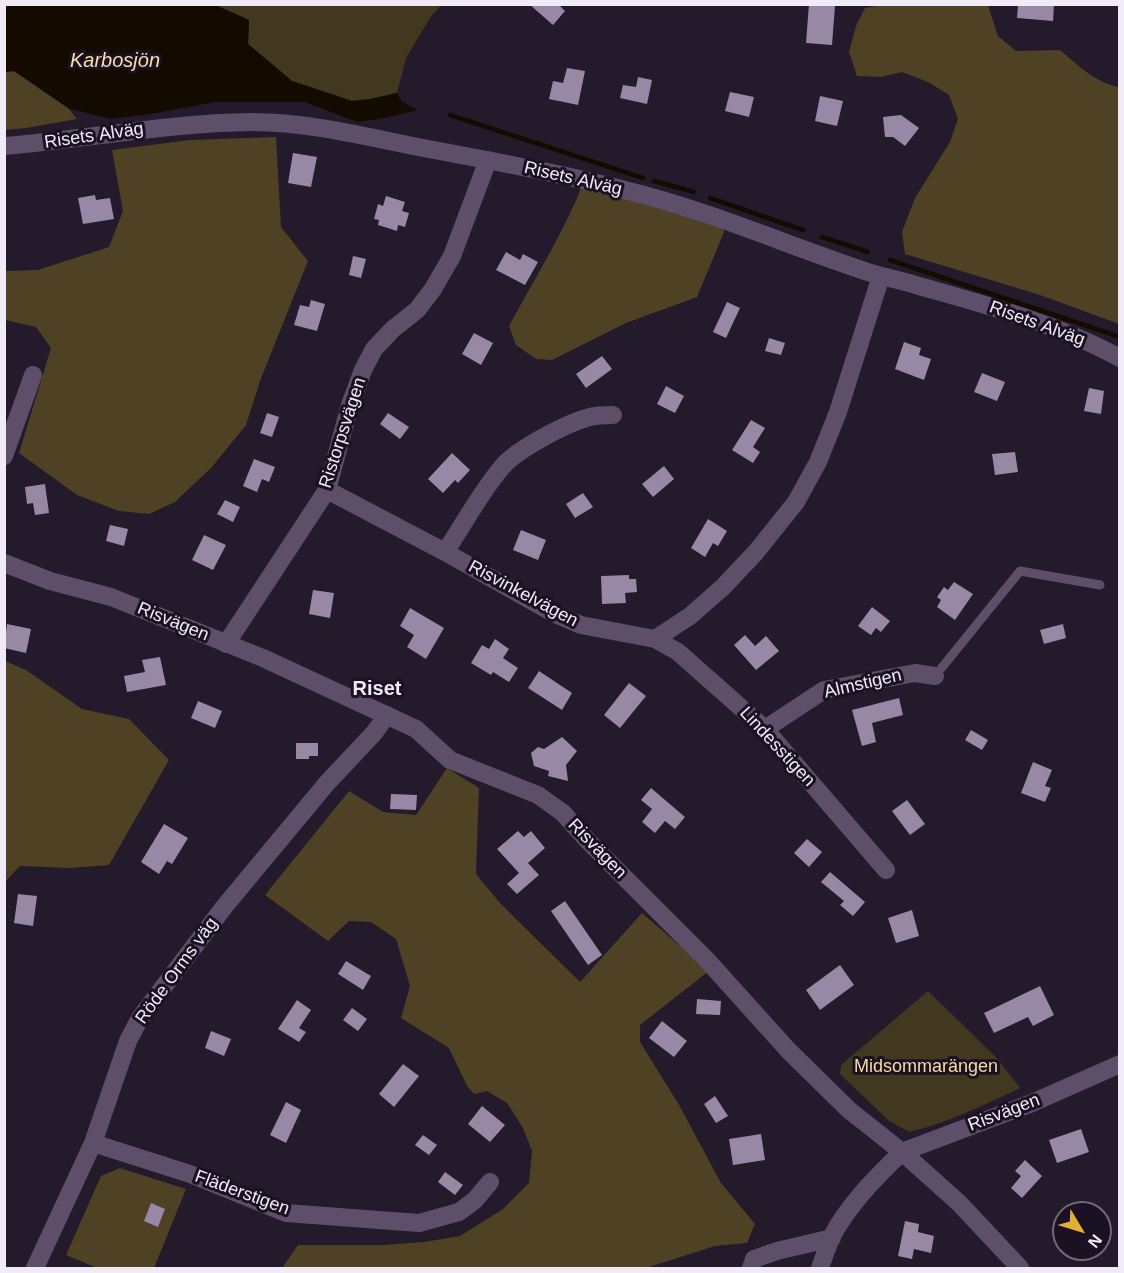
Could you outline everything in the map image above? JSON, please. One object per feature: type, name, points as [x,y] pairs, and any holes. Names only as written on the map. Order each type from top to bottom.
[{"type":"street","name":"Risets Alväg","points":[[4,146],[73,140],[112,132],[168,126],[255,122],[308,127],[488,159],[655,198],[698,211],[881,276],[1056,329],[1119,358]]},
{"type":"street","name":"Ristorpsvägen","points":[[226,644],[327,490],[350,405],[363,370],[374,349],[393,328],[417,310],[452,256],[488,159]]},
{"type":"street","points":[[655,639],[690,616],[723,587],[756,552],[796,501],[818,462],[838,412],[881,276]]},
{"type":"street","points":[[4,456],[33,375]]},
{"type":"street","points":[[445,552],[503,465],[516,454],[564,427],[590,417],[613,415]]},
{"type":"street","name":"Risvinkelvägen","points":[[327,490],[445,552],[553,613],[581,625],[655,639]]},
{"type":"street","name":"Risvägen","points":[[4,563],[50,580],[111,597],[263,658],[416,729],[450,760],[538,795],[563,813],[588,841],[706,958],[788,1050],[849,1110],[902,1152],[1032,1103],[1119,1064]]},
{"type":"street","name":"Lindesstigen","points":[[655,639],[678,652],[765,729],[886,870]]},
{"type":"street","name":"Almstigen","points":[[765,729],[824,690],[915,673],[935,676]]},
{"type":"street","name":"Röde Orms väg","points":[[35,1269],[93,1143],[128,1041],[140,1018],[231,898],[387,715]]},
{"type":"street","name":"Fläderstigen","points":[[93,1143],[190,1174],[286,1213],[419,1223],[459,1212],[475,1200],[490,1182]]},
{"type":"street","points":[[820,1269],[832,1238],[874,1179],[902,1152],[959,1203],[1020,1269]]},
{"type":"street","points":[[751,1269],[754,1258],[832,1238]]},
{"type":"lane","points":[[935,676],[1020,571],[1100,585]]},
{"type":"green space","points":[[218,5],[441,5],[430,18],[406,58],[397,93],[352,101],[292,81],[248,44],[249,20]]},
{"type":"green space","name":"Midsommarängen","points":[[928,991],[996,1057],[1020,1088],[952,1119],[909,1132],[889,1121],[840,1074],[841,1065]]},
{"type":"shaded area","points":[[889,4],[988,5],[998,36],[1016,51],[1060,50],[1095,77],[1119,87],[1119,324],[1040,295],[905,254],[902,232],[915,198],[950,142],[958,119],[949,95],[928,82],[902,72],[881,77],[857,76],[849,52],[856,26],[865,8]]},
{"type":"shaded area","points":[[14,71],[68,108],[77,119],[5,130],[5,72]]},
{"type":"shaded area","points":[[276,137],[281,227],[308,261],[260,381],[246,425],[211,468],[175,502],[149,514],[119,511],[77,495],[19,453],[51,348],[36,327],[5,320],[5,271],[38,270],[109,247],[123,211],[112,150],[190,140]]},
{"type":"shaded area","points":[[584,181],[723,228],[724,232],[697,297],[626,323],[552,360],[536,359],[516,345],[509,326],[558,237]]},
{"type":"shaded area","points":[[5,661],[26,670],[82,709],[129,719],[169,760],[109,865],[70,868],[20,866],[5,882]]},
{"type":"shaded area","points":[[447,768],[479,788],[476,874],[500,903],[580,982],[642,913],[709,971],[640,1025],[640,1042],[678,1103],[721,1183],[755,1224],[747,1243],[715,1246],[646,1268],[282,1268],[298,1245],[385,1245],[460,1236],[503,1209],[529,1183],[532,1151],[523,1128],[507,1103],[487,1091],[474,1094],[467,1086],[449,1048],[401,1018],[410,986],[396,939],[371,922],[349,921],[328,941],[265,895],[349,791],[383,812],[416,815]]},
{"type":"shaded area","points":[[120,1168],[186,1189],[154,1268],[97,1268],[66,1255],[101,1176]]},
{"type":"water","name":"Karbosjön","points":[[4,5],[218,5],[249,20],[248,44],[292,81],[352,101],[397,93],[401,101],[418,110],[357,122],[305,102],[215,102],[110,119],[68,108],[14,71],[5,72]]},
{"type":"building","points":[[529,4],[558,4],[565,11],[553,25]]},
{"type":"building","points":[[809,4],[835,6],[832,45],[806,43]]},
{"type":"building","points":[[1018,4],[1054,4],[1053,21],[1017,18]]},
{"type":"building","points":[[567,68],[585,71],[578,105],[549,99],[553,81],[563,83]]},
{"type":"building","points":[[638,77],[652,80],[647,104],[620,98],[623,85],[636,87]]},
{"type":"building","points":[[730,92],[754,97],[749,117],[725,111]]},
{"type":"building","points":[[820,96],[843,101],[837,126],[815,121]]},
{"type":"building","points":[[901,115],[919,128],[905,146],[893,137],[885,137],[883,117]]},
{"type":"building","points":[[293,153],[317,157],[311,187],[288,183]]},
{"type":"building","points":[[95,195],[96,200],[110,198],[114,219],[83,224],[78,198]]},
{"type":"building","points":[[386,196],[405,202],[402,211],[409,213],[405,227],[398,225],[397,231],[378,225],[379,220],[374,219],[378,204],[383,206]]},
{"type":"building","points":[[506,252],[520,260],[523,254],[538,262],[525,285],[496,270]]},
{"type":"building","points":[[353,256],[366,259],[361,278],[349,275]]},
{"type":"building","points":[[311,300],[325,304],[317,331],[294,325],[300,305],[309,307]]},
{"type":"building","points":[[727,302],[740,308],[726,338],[713,332]]},
{"type":"building","points":[[474,333],[493,343],[481,365],[462,354]]},
{"type":"building","points":[[769,338],[785,343],[781,355],[765,351]]},
{"type":"building","points":[[904,342],[921,348],[919,355],[931,359],[924,380],[895,369]]},
{"type":"building","points":[[602,356],[612,369],[586,388],[576,374]]},
{"type":"building","points":[[982,373],[1005,382],[997,401],[974,392]]},
{"type":"building","points":[[666,386],[684,396],[675,413],[657,404]]},
{"type":"building","points":[[1089,388],[1104,391],[1101,414],[1084,411]]},
{"type":"building","points":[[267,413],[279,417],[272,437],[260,433]]},
{"type":"building","points":[[388,413],[409,427],[400,439],[380,424]]},
{"type":"building","points":[[751,420],[765,428],[753,447],[760,452],[753,463],[732,450]]},
{"type":"building","points":[[1015,452],[1018,472],[995,475],[992,454]]},
{"type":"building","points":[[452,453],[470,470],[458,483],[455,480],[443,493],[428,479]]},
{"type":"building","points":[[254,459],[275,467],[269,482],[262,479],[257,492],[243,486]]},
{"type":"building","points":[[664,466],[674,479],[653,497],[642,484]]},
{"type":"building","points":[[45,484],[49,513],[35,515],[33,503],[27,504],[25,487]]},
{"type":"building","points":[[583,493],[593,507],[575,518],[566,504]]},
{"type":"building","points":[[225,500],[240,507],[233,522],[217,514]]},
{"type":"building","points":[[708,519],[727,531],[718,546],[713,543],[705,557],[691,548]]},
{"type":"building","points":[[110,525],[128,529],[124,546],[106,541]]},
{"type":"building","points":[[521,530],[546,540],[538,560],[513,550]]},
{"type":"building","points":[[204,535],[226,545],[213,570],[192,560]]},
{"type":"building","points":[[629,575],[629,579],[636,579],[637,592],[625,593],[626,603],[602,604],[601,576]]},
{"type":"building","points":[[954,582],[973,594],[955,620],[937,607],[941,600],[937,597],[944,587],[948,590]]},
{"type":"building","points":[[313,590],[334,593],[330,618],[309,614]]},
{"type":"building","points":[[872,607],[890,621],[881,632],[876,628],[871,635],[858,626]]},
{"type":"building","points":[[410,608],[444,628],[426,659],[407,647],[414,635],[400,626]]},
{"type":"building","points":[[7,624],[31,629],[26,653],[4,648]]},
{"type":"building","points":[[1063,624],[1066,638],[1044,644],[1040,630]]},
{"type":"building","points":[[745,635],[755,646],[766,636],[779,651],[756,670],[734,645]]},
{"type":"building","points":[[495,639],[509,649],[503,658],[518,668],[509,682],[471,663],[482,645],[489,649]]},
{"type":"building","points":[[160,657],[166,685],[127,692],[124,676],[145,672],[142,660]]},
{"type":"building","points":[[539,671],[572,693],[562,710],[528,688]]},
{"type":"building","points":[[629,683],[646,696],[620,728],[604,715]]},
{"type":"building","points":[[899,698],[903,715],[872,723],[876,742],[862,746],[852,710]]},
{"type":"building","points":[[198,701],[222,711],[215,728],[191,718]]},
{"type":"building","points":[[971,730],[988,740],[982,750],[965,740]]},
{"type":"building","points":[[562,737],[577,751],[566,765],[568,781],[548,776],[549,771],[534,766],[531,753],[538,747],[544,749]]},
{"type":"building","points":[[296,743],[318,743],[318,756],[296,759]]},
{"type":"building","points":[[1033,762],[1052,770],[1045,786],[1051,788],[1045,802],[1021,793]]},
{"type":"building","points":[[651,788],[685,817],[675,829],[665,821],[655,833],[642,822],[652,809],[641,800]]},
{"type":"building","points":[[391,794],[417,795],[416,810],[390,809]]},
{"type":"building","points":[[907,800],[925,824],[910,835],[892,811]]},
{"type":"building","points":[[164,824],[188,838],[172,864],[167,861],[159,874],[141,862]]},
{"type":"building","points":[[518,831],[524,837],[531,831],[545,848],[528,863],[539,875],[517,894],[507,884],[519,873],[497,849]]},
{"type":"building","points":[[807,839],[822,852],[809,867],[794,853]]},
{"type":"building","points":[[830,872],[865,902],[853,916],[840,905],[844,901],[821,882]]},
{"type":"building","points":[[18,894],[37,896],[33,926],[14,923]]},
{"type":"building","points":[[565,901],[602,955],[588,965],[551,911]]},
{"type":"building","points":[[912,910],[919,936],[896,943],[888,918]]},
{"type":"building","points":[[346,961],[371,976],[363,990],[338,974]]},
{"type":"building","points":[[840,965],[854,985],[820,1010],[806,990]]},
{"type":"building","points":[[1040,986],[1054,1015],[1033,1026],[1028,1017],[994,1033],[984,1013]]},
{"type":"building","points":[[697,999],[721,1001],[720,1015],[696,1014]]},
{"type":"building","points":[[297,1000],[311,1010],[299,1028],[306,1032],[299,1042],[278,1029]]},
{"type":"building","points":[[352,1008],[367,1019],[358,1031],[343,1020]]},
{"type":"building","points":[[662,1021],[687,1041],[674,1057],[649,1038]]},
{"type":"building","points":[[211,1031],[231,1039],[224,1056],[205,1048]]},
{"type":"building","points":[[403,1064],[419,1076],[394,1107],[379,1094]]},
{"type":"building","points":[[715,1096],[728,1116],[716,1123],[704,1104]]},
{"type":"building","points":[[286,1102],[301,1110],[286,1143],[270,1135]]},
{"type":"building","points":[[482,1106],[505,1125],[490,1142],[468,1124]]},
{"type":"building","points":[[1081,1129],[1089,1152],[1057,1163],[1049,1140]]},
{"type":"building","points":[[761,1134],[765,1160],[733,1165],[729,1139]]},
{"type":"building","points":[[423,1135],[437,1145],[429,1155],[415,1145]]},
{"type":"building","points":[[1025,1160],[1042,1176],[1022,1198],[1011,1188],[1021,1176],[1015,1171]]},
{"type":"building","points":[[445,1172],[463,1185],[455,1195],[438,1182]]},
{"type":"building","points":[[151,1203],[165,1209],[158,1227],[144,1221]]},
{"type":"building","points":[[905,1221],[919,1224],[918,1232],[934,1236],[931,1253],[914,1249],[912,1259],[898,1256]]},
{"type":"waterway","points":[[450,115],[643,178]]},
{"type":"waterway","points":[[654,181],[694,192]]},
{"type":"waterway","points":[[710,198],[803,230]]},
{"type":"waterway","points":[[822,237],[868,252]]},
{"type":"waterway","points":[[890,260],[1120,337]]},
{"type":"district","name":"Riset","points":[[377,689]]}]
